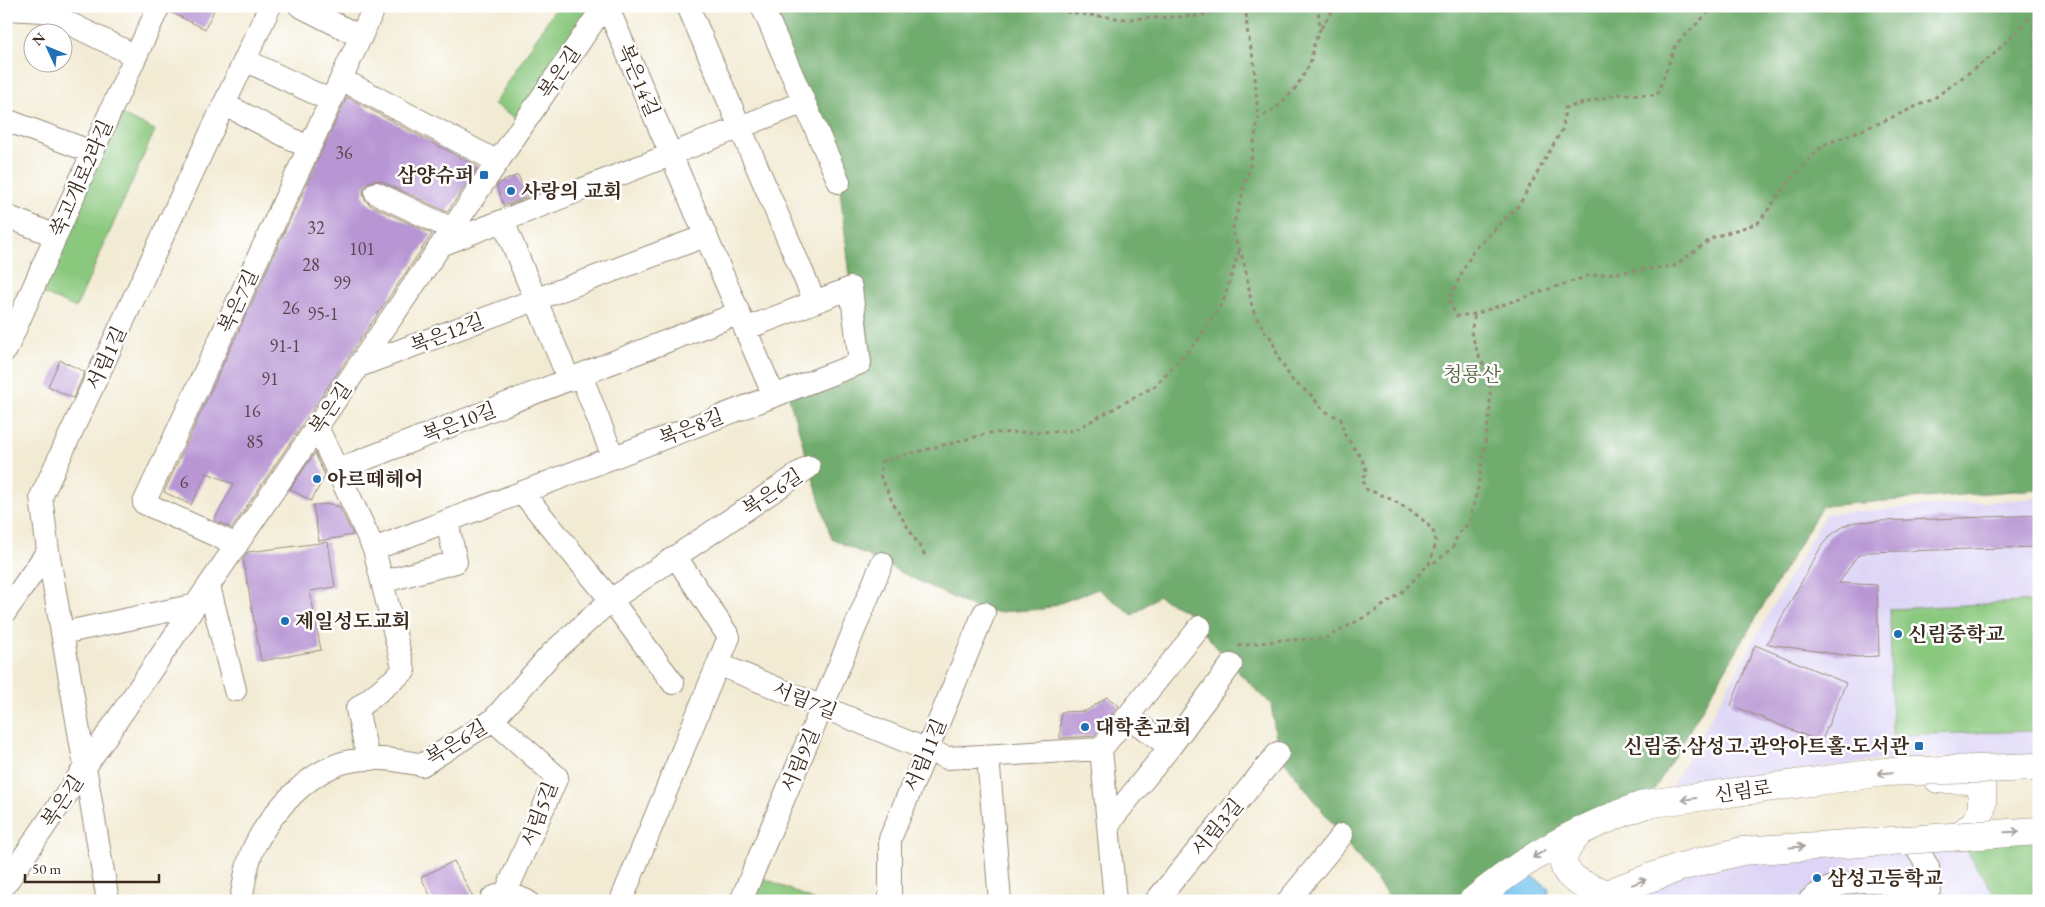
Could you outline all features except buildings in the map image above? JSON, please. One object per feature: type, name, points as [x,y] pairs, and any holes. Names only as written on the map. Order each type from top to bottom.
[{"type":"main road","name":"신림로","points":[[1473,901],[1532,858],[1581,830],[1609,817],[1646,804],[1885,772],[2039,767]]},
{"type":"main road","points":[[1916,771],[1935,779],[1971,780],[1982,789],[1983,810],[1978,820],[1958,837]]},
{"type":"main road","points":[[1581,830],[1563,860],[1567,870],[1576,881],[1601,898],[1680,868],[1742,851],[2039,831]]},
{"type":"street","name":"쑥고개로2라길","points":[[6,350],[14,309],[56,236],[159,6]]},
{"type":"street","name":"서림1길","points":[[48,552],[41,497],[270,6]]},
{"type":"street","points":[[300,6],[361,37]]},
{"type":"street","name":"복은7길","points":[[237,545],[144,503],[375,6]]},
{"type":"street","name":"복은14길","points":[[605,6],[671,154]]},
{"type":"street","name":"복은길","points":[[6,883],[605,6]]},
{"type":"street","points":[[688,6],[815,302]]},
{"type":"street","points":[[762,6],[839,182]]},
{"type":"street","points":[[6,9],[53,9],[136,56]]},
{"type":"street","points":[[245,60],[330,101]]},
{"type":"street","points":[[341,79],[498,162]]},
{"type":"street","points":[[376,193],[447,237],[503,221],[804,102]]},
{"type":"street","points":[[224,104],[309,148]]},
{"type":"street","points":[[6,120],[92,152]]},
{"type":"street","points":[[671,154],[774,396]]},
{"type":"street","points":[[6,216],[56,236]]},
{"type":"street","points":[[503,221],[536,300],[613,457]]},
{"type":"street","name":"복은12길","points":[[359,366],[705,236]]},
{"type":"street","name":"복은10길","points":[[337,470],[575,377],[742,321],[815,302],[851,288],[860,363]]},
{"type":"street","name":"복은8길","points":[[374,549],[860,363]]},
{"type":"street","points":[[317,427],[374,549],[404,671],[357,709],[368,758]]},
{"type":"street","name":"복은6길","points":[[241,901],[244,878],[255,846],[271,820],[290,798],[310,780],[328,769],[348,761],[368,758],[386,758],[422,765],[493,720],[551,654],[611,600],[809,467]]},
{"type":"street","points":[[522,492],[611,600],[673,683]]},
{"type":"street","points":[[382,582],[456,562],[447,521]]},
{"type":"street","points":[[6,611],[13,586],[48,552]]},
{"type":"street","name":"복은길","points":[[48,552],[108,901]]},
{"type":"street","points":[[621,901],[729,637],[676,556]]},
{"type":"street","name":"서림9길","points":[[741,901],[882,563]]},
{"type":"street","points":[[208,586],[235,690]]},
{"type":"street","points":[[62,633],[196,605]]},
{"type":"street","name":"서림11길","points":[[890,901],[890,839],[984,613]]},
{"type":"street","points":[[1115,901],[1101,749],[1200,627]]},
{"type":"street","points":[[1108,824],[1170,747],[1234,656]]},
{"type":"street","name":"서림7길","points":[[718,664],[947,758],[1101,749]]},
{"type":"street","points":[[1128,717],[1170,747]]},
{"type":"street","name":"서림5길","points":[[493,720],[557,777],[498,898]]},
{"type":"street","name":"서림3길","points":[[1156,901],[1278,753]]},
{"type":"street","points":[[988,756],[1000,901]]},
{"type":"street","points":[[1288,901],[1342,835]]},
{"type":"street","points":[[1809,901],[1819,891],[1833,886],[1871,881],[1917,891],[1930,888],[1928,867],[1911,839]]},
{"type":"street","points":[[498,898],[527,901]]},
{"type":"path","points":[[1043,6],[1071,13],[1124,19],[1199,16],[1231,6]]},
{"type":"path","points":[[1246,6],[1247,29],[1254,63],[1258,118],[1250,166],[1232,231],[1240,247],[1248,277],[1249,301],[1262,326],[1262,330],[1269,335],[1279,359],[1293,381],[1312,396],[1323,410],[1340,418],[1344,434],[1362,459],[1367,473],[1362,479],[1368,490],[1377,492],[1399,504],[1421,517],[1430,526],[1435,540],[1429,564]]},
{"type":"path","points":[[1315,6],[1318,8],[1320,29]]},
{"type":"path","points":[[1258,118],[1275,109],[1295,89],[1310,64],[1314,44],[1320,29],[1336,6]]},
{"type":"path","points":[[1715,6],[1676,44],[1657,95],[1618,94],[1565,108],[1563,128],[1519,205],[1473,251],[1449,299],[1456,316],[1475,314],[1588,276],[1674,266],[1714,237],[1758,223],[1790,179],[1823,145],[1933,99],[1993,55],[2039,9]]},
{"type":"path","points":[[925,555],[894,504],[880,475],[882,461],[990,433],[1073,431],[1155,386],[1195,344],[1222,302],[1240,247]]},
{"type":"path","points":[[1234,656],[1282,640],[1324,639],[1372,612],[1401,592],[1429,564],[1437,561],[1453,547],[1458,534],[1469,523],[1478,487],[1490,412],[1490,377],[1478,354],[1471,332],[1475,314]]},
{"type":"shaded area","name":"신림중학교","points":[[2039,498],[2039,755],[1892,759],[1672,786],[1825,514]]},
{"type":"shaded area","name":"삼성고등학교","points":[[1958,837],[1999,901],[1595,901],[1680,867]]},
{"type":"green space","points":[[557,6],[604,6],[525,123],[494,104]]},
{"type":"green space","name":"청룡산","points":[[762,6],[2039,6],[2039,489],[1822,506],[1646,804],[1473,901],[1392,901],[1278,753],[1271,704],[1231,665],[1200,627],[1195,616],[1158,596],[1133,615],[1098,589],[1044,609],[984,613],[831,538],[787,391],[860,363],[839,182]]},
{"type":"green space","points":[[111,110],[155,130],[76,308],[33,289]]},
{"type":"green space","points":[[2039,601],[2039,731],[1892,735],[1890,609]]},
{"type":"green space","points":[[2039,832],[2039,901],[1999,901],[1958,837]]},
{"type":"green space","points":[[753,873],[815,901],[741,901]]},
{"type":"green space","points":[[1919,892],[1928,901],[1843,901],[1847,895]]},
{"type":"water","points":[[1531,875],[1549,888],[1547,901],[1488,901]]},
{"type":"place","name":"삼양슈퍼","points":[[484,175]]},
{"type":"place","name":"사랑의 교회","points":[[511,191]]},
{"type":"place","name":"아르떼헤어","points":[[317,479]]},
{"type":"place","name":"제일성도교회","points":[[285,621]]},
{"type":"place","name":"신림중학교","points":[[1898,634]]},
{"type":"place","name":"대학촌교회","points":[[1085,727]]},
{"type":"place","name":"신림중.삼성고.관악아트홀·도서관","points":[[1919,746]]},
{"type":"place","name":"삼성고등학교","points":[[1817,878]]}]
